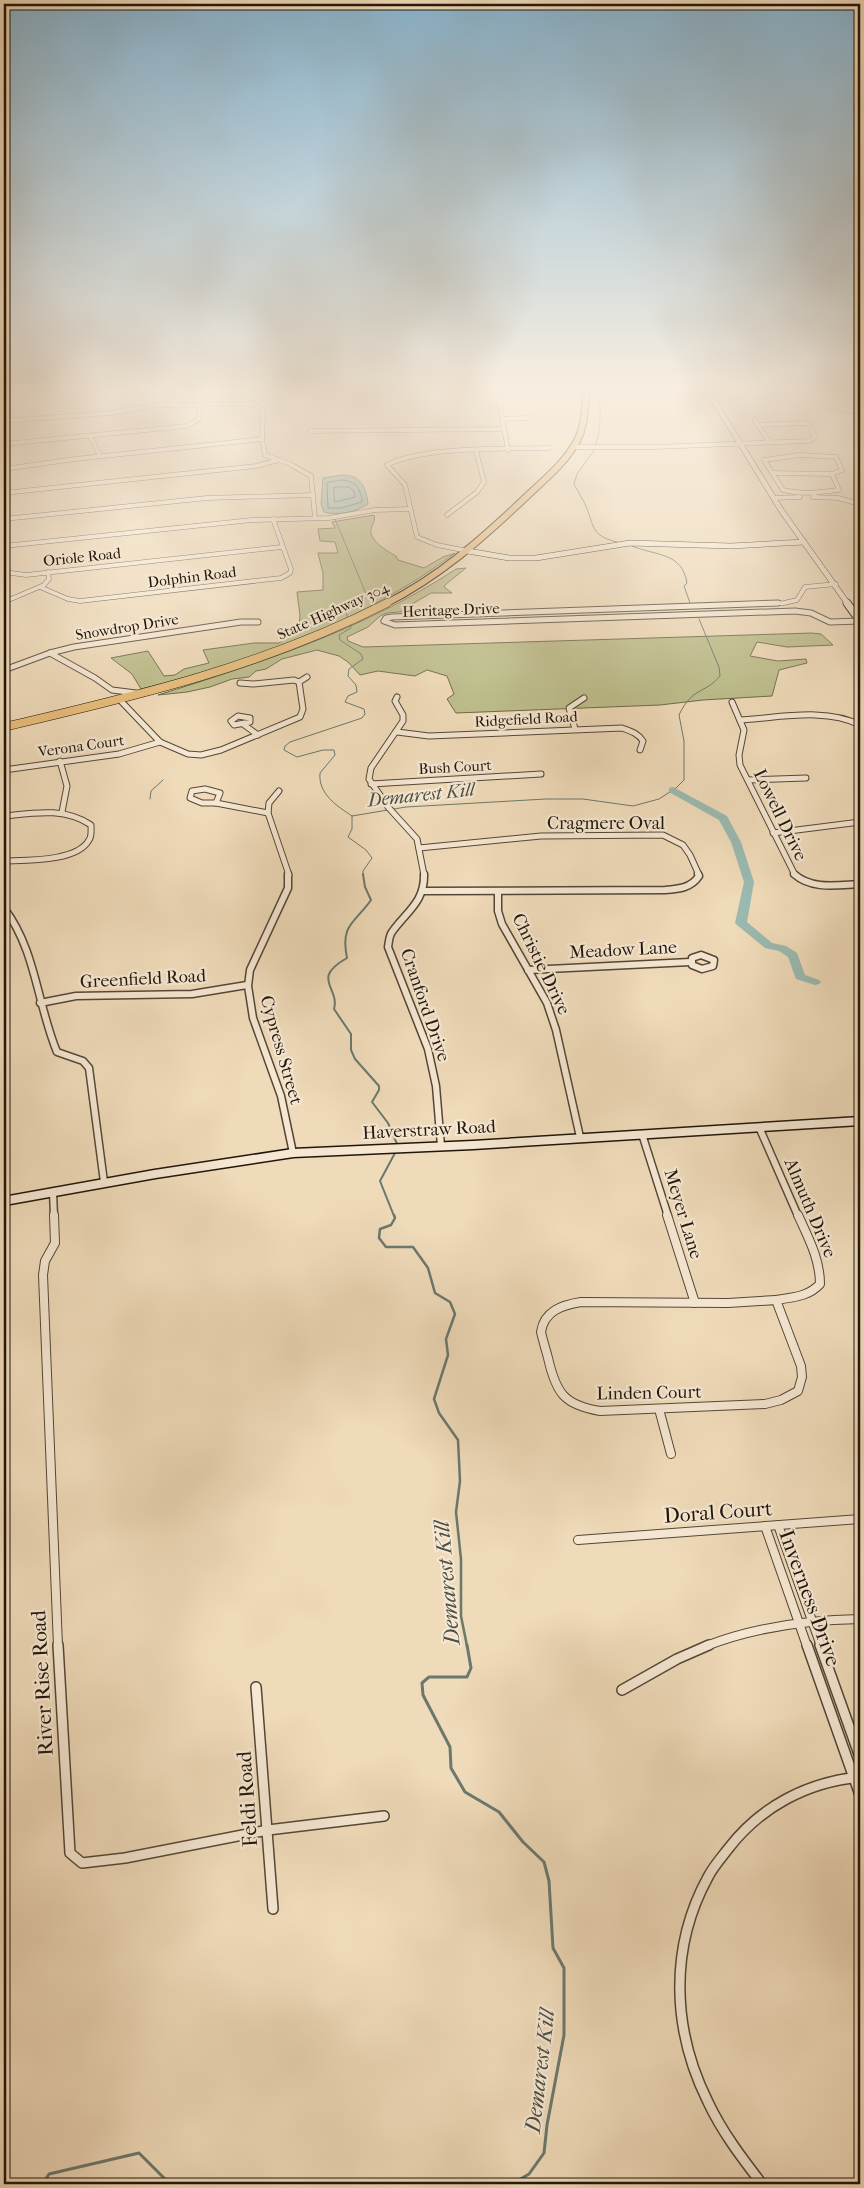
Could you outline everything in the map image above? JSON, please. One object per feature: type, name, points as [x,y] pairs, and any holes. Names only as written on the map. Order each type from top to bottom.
[{"type":"main road","name":"State Highway 304","points":[[4,727],[149,692],[257,659],[344,624],[414,588],[468,551],[532,491]]},
{"type":"street","points":[[313,491],[315,518]]},
{"type":"street","points":[[406,491],[414,533],[422,540],[509,558],[536,558],[630,544],[731,546],[804,542]]},
{"type":"street","points":[[447,515],[478,491]]},
{"type":"street","points":[[770,491],[860,621]]},
{"type":"street","points":[[788,491],[812,493],[829,491]]},
{"type":"street","points":[[812,493],[816,497]]},
{"type":"street","points":[[4,519],[207,498],[313,495]]},
{"type":"street","points":[[774,498],[838,498],[860,504]]},
{"type":"street","points":[[4,546],[273,518],[334,517],[375,510],[409,509]]},
{"type":"street","name":"Dolphin Road","points":[[40,587],[73,601],[80,602],[286,576],[290,573],[291,569],[273,518]]},
{"type":"street","name":"Oriole Road","points":[[4,572],[22,575],[282,547]]},
{"type":"street","points":[[4,602],[48,582],[48,572]]},
{"type":"street","name":"Heritage Drive","points":[[836,584],[807,587],[801,591],[797,600],[788,603],[393,617],[386,618],[384,621],[395,625],[800,611],[830,622],[860,621]]},
{"type":"street","points":[[692,607],[696,614]]},
{"type":"street","points":[[558,611],[560,619]]},
{"type":"street","name":"Snowdrop Drive","points":[[4,670],[50,653],[74,647],[241,622],[258,622]]},
{"type":"street","points":[[50,653],[105,686],[120,692],[149,692]]},
{"type":"street","points":[[119,699],[160,742],[188,754],[211,753],[258,735],[303,714],[304,708],[298,690],[299,682],[307,676]]},
{"type":"street","points":[[240,683],[254,684],[294,680],[299,682]]},
{"type":"street","points":[[105,686],[108,691],[106,703]]},
{"type":"street","points":[[371,784],[369,779],[371,768],[403,721],[403,715],[395,702],[397,697]]},
{"type":"street","points":[[575,729],[569,708],[584,698]]},
{"type":"street","name":"Lowell Drive","points":[[732,702],[744,730],[738,760],[793,872],[804,882],[824,885],[860,884]]},
{"type":"street","points":[[740,720],[830,716],[851,719],[860,725]]},
{"type":"street","points":[[243,724],[258,735]]},
{"type":"street","name":"Ridgefield Road","points":[[396,732],[430,736],[622,728],[641,738],[643,741],[640,750]]},
{"type":"street","name":"Verona Court","points":[[4,770],[119,754],[160,742]]},
{"type":"street","points":[[60,761],[68,784],[62,812]]},
{"type":"street","name":"Bush Court","points":[[371,784],[540,774]]},
{"type":"street","points":[[748,780],[806,778]]},
{"type":"street","name":"Cranford Drive","points":[[371,784],[417,839],[420,848],[424,876],[422,890],[410,913],[391,933],[388,947],[416,1012],[428,1049],[436,1086],[441,1146]]},
{"type":"street","points":[[216,803],[220,793],[205,789],[192,791],[190,798],[202,803],[216,803],[268,813],[269,803],[279,791]]},
{"type":"street","points":[[4,816],[62,812],[75,815],[91,825],[89,842],[83,848],[56,857],[4,861]]},
{"type":"street","name":"Cypress Street","points":[[268,813],[289,876],[288,888],[250,970],[247,985],[261,1046],[281,1095],[292,1153]]},
{"type":"street","points":[[773,833],[860,822]]},
{"type":"street","name":"Cragmere Oval","points":[[420,848],[513,837],[664,835],[677,838],[686,846],[699,876],[696,882],[684,889],[665,890],[498,892],[422,890]]},
{"type":"street","name":"Christie Drive","points":[[498,892],[498,911],[502,924],[546,1003],[556,1030],[580,1137]]},
{"type":"street","points":[[4,908],[11,916],[24,940],[40,1003],[58,1052],[83,1062],[89,1068],[104,1182]]},
{"type":"street","name":"Meadow Lane","points":[[528,970],[690,962]]},
{"type":"street","name":"Greenfield Road","points":[[40,1003],[76,996],[192,994],[247,985]]},
{"type":"street","name":"Haverstraw Road","points":[[4,1200],[104,1182],[292,1153],[860,1121]]},
{"type":"street","name":"Almuth Drive","points":[[759,1127],[820,1268],[820,1284],[813,1292],[802,1296],[776,1300]]},
{"type":"street","name":"Meyer Lane","points":[[642,1134],[695,1303]]},
{"type":"street","name":"River Rise Road","points":[[53,1192],[55,1243],[45,1261],[43,1275],[60,1692],[70,1853],[82,1863],[125,1858],[268,1830],[384,1816]]},
{"type":"street","name":"Linden Court","points":[[776,1300],[802,1366],[802,1377],[798,1391],[780,1400],[765,1404],[600,1411],[585,1409],[570,1402],[557,1390],[552,1379],[541,1331],[546,1318],[555,1310],[567,1304],[581,1302],[695,1303],[776,1300]]},
{"type":"street","points":[[659,1409],[671,1454]]},
{"type":"street","name":"Doral Court","points":[[578,1540],[860,1519]]},
{"type":"street","name":"Inverness Drive","points":[[778,1525],[857,1777],[860,1795]]},
{"type":"street","name":"Inverness Drive","points":[[765,1526],[807,1622],[860,1757]]},
{"type":"street","points":[[622,1690],[696,1650],[745,1634],[807,1622],[860,1618]]},
{"type":"street","name":"Feldi Road","points":[[256,1687],[273,1909]]},
{"type":"street","points":[[762,2184],[740,2159],[720,2130],[702,2093],[692,2066],[682,2022],[678,1985],[679,1952],[689,1914],[703,1882],[724,1850],[750,1823],[776,1805],[803,1791],[857,1777]]},
{"type":"green space","points":[[374,515],[371,530],[373,538],[388,552],[396,556],[398,560],[424,568],[443,557],[455,553],[420,578],[383,600],[344,619],[305,637],[223,666],[141,689],[132,674],[111,658],[148,651],[164,676],[175,675],[184,669],[209,663],[203,650],[254,643],[279,643],[299,628],[300,615],[297,592],[323,590],[323,573],[318,553],[338,553],[335,542],[320,541],[318,529],[335,528],[332,522]]},
{"type":"green space","points":[[466,568],[444,587],[452,593],[431,593],[407,607],[409,611],[387,613],[380,616],[368,627],[347,637],[348,641],[363,647],[812,633],[821,634],[833,645],[787,647],[757,642],[750,656],[778,661],[806,659],[807,663],[779,670],[772,696],[703,700],[660,705],[456,713],[447,699],[454,694],[447,676],[427,670],[415,676],[378,671],[360,675],[348,662],[339,656],[317,650],[282,659],[266,669],[256,671],[249,677],[232,679],[210,687],[187,692],[158,695],[274,657],[349,627],[421,591],[456,569]]},
{"type":"water","points":[[322,491],[366,491],[368,504],[346,513],[334,514],[324,512],[321,504]]},
{"type":"waterway","name":"Demarest Kill","points":[[578,491],[597,532],[601,536],[617,542]]},
{"type":"waterway","points":[[335,519],[367,596],[346,612],[348,619]]},
{"type":"waterway","name":"Demarest Kill","points":[[632,546],[674,560],[684,573],[687,583],[684,586],[690,603]]},
{"type":"waterway","name":"Demarest Kill","points":[[352,816],[406,807],[546,799],[583,799],[633,806],[659,799],[676,788],[684,780],[684,741],[679,715],[694,695],[709,686],[720,676],[719,667],[699,619]]},
{"type":"waterway","points":[[350,623],[351,628],[339,635],[340,640],[361,654],[363,659],[349,669],[348,676],[356,685],[357,692],[348,696],[345,702],[364,709],[365,714],[362,718],[290,742],[285,746],[284,750],[297,757],[323,750],[334,750],[335,755],[320,773],[320,780],[325,793],[330,799],[352,816]]},
{"type":"waterway","points":[[150,799],[151,791],[163,780]]},
{"type":"waterway","points":[[673,790],[723,818],[736,842],[749,882],[741,923],[769,946],[782,948],[793,955],[800,977],[815,982]]},
{"type":"waterway","name":"Demarest Kill","points":[[352,816],[352,829],[348,837],[366,850],[372,858],[363,874]]},
{"type":"waterway","name":"Demarest Kill","points":[[363,874],[365,887],[371,900],[347,931],[345,947],[347,958],[336,965],[328,978],[335,1001],[334,1009],[351,1034],[351,1050],[355,1059],[379,1086],[379,1090],[372,1102],[388,1123],[397,1144]]},
{"type":"waterway","name":"Demarest Kill","points":[[394,1216],[380,1181],[395,1153]]},
{"type":"waterway","name":"Demarest Kill","points":[[394,1215],[395,1218],[391,1225],[380,1229],[379,1238],[386,1247],[413,1247],[428,1268],[435,1293],[450,1302],[455,1314],[446,1339],[448,1355],[434,1399],[439,1413],[458,1440],[460,1481],[456,1512],[461,1559],[461,1616],[467,1646]]},
{"type":"waterway","name":"Demarest Kill","points":[[467,1645],[471,1668],[467,1677],[429,1677],[422,1683],[423,1695],[450,1747],[451,1768],[465,1792],[499,1812],[523,1842],[544,1862],[549,1881],[553,1948],[564,1968],[564,2035],[547,2125],[544,2153],[529,2174],[512,2184]]},
{"type":"waterway","points":[[43,2184],[49,2174],[139,2153],[170,2184]]}]
